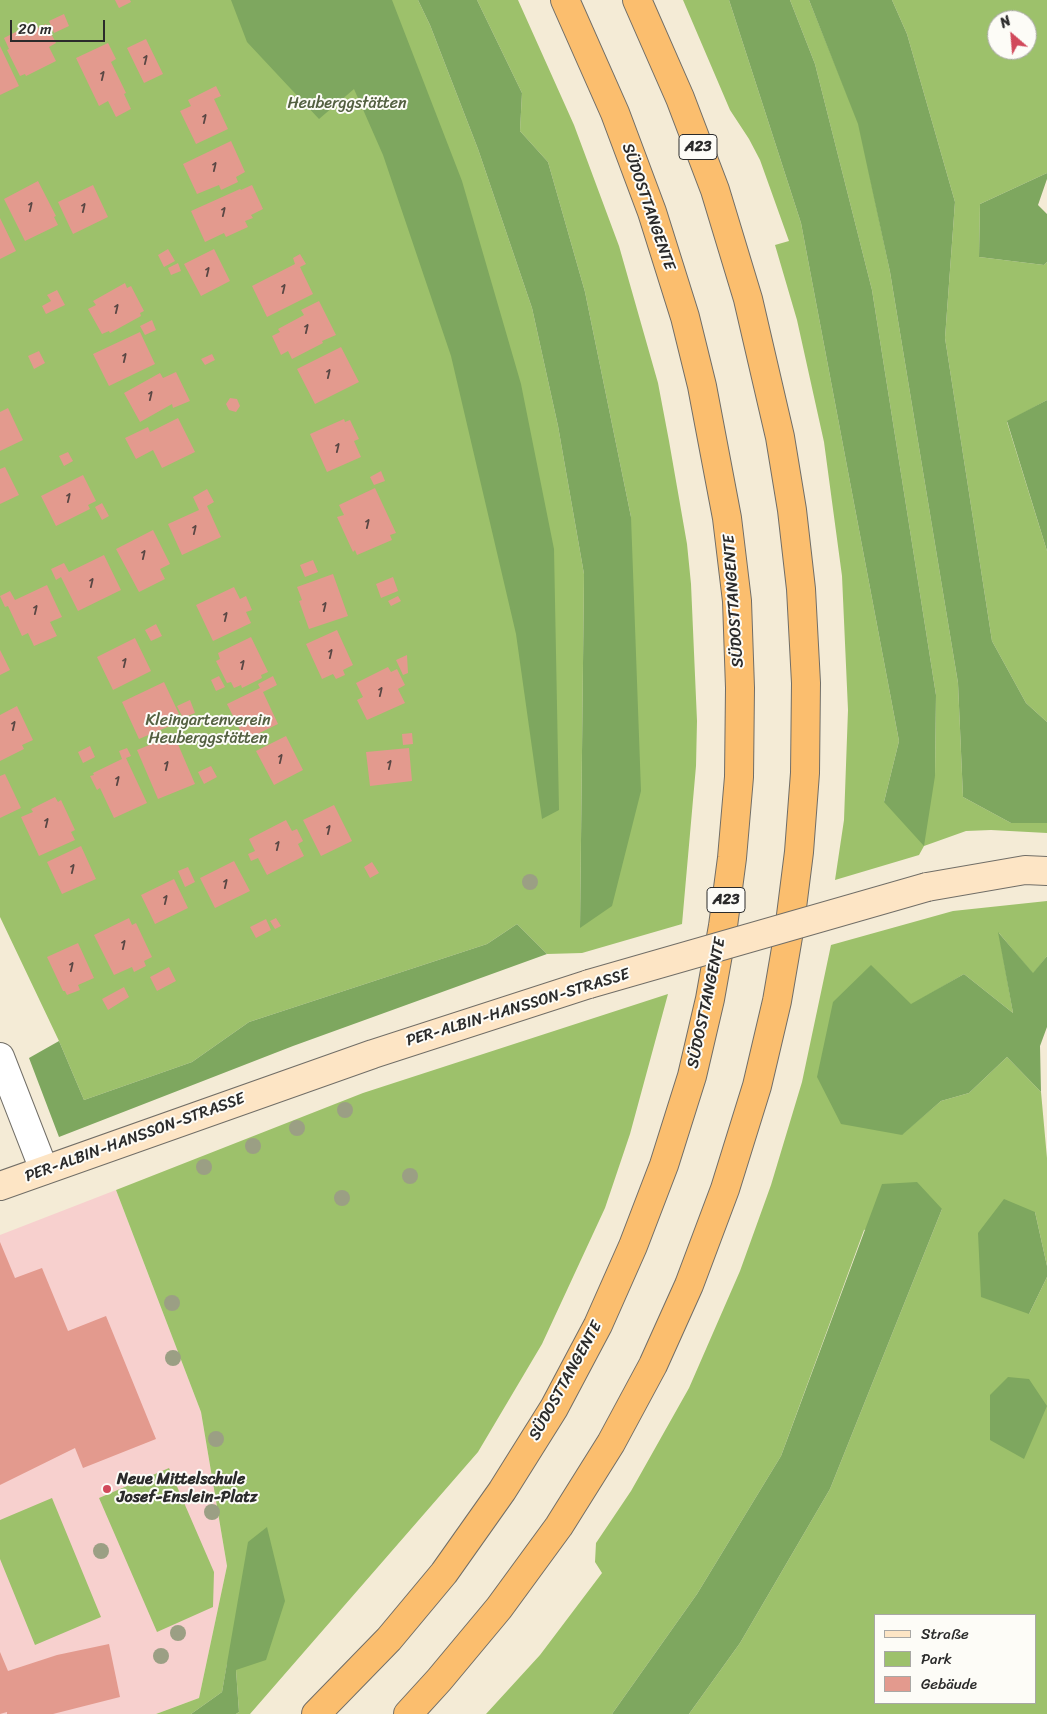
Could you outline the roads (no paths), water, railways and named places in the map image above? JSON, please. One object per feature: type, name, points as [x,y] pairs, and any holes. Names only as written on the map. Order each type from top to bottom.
[{"type":"highway","name":"SÜDOSTTANGENTE","points":[[316,1714],[389,1639],[444,1573],[502,1492],[554,1408],[598,1325],[633,1246],[660,1174],[692,1076],[710,1000],[723,926],[732,858],[739,777],[740,688],[737,601],[727,518],[704,395],[685,317],[652,212],[615,113],[565,0]]},
{"type":"highway","name":"A23","points":[[408,1714],[499,1608],[558,1526],[611,1443],[653,1365],[689,1285],[726,1189],[757,1086],[777,1001],[789,930],[799,852],[805,773],[806,683],[801,589],[782,446],[748,299],[715,190],[680,98],[637,0]]},
{"type":"street","name":"PER-ALBIN-HANSSON-STRASSE","points":[[0,1186],[374,1054],[589,984],[927,887],[1025,870],[1047,871]]},
{"type":"street","points":[[0,1056],[44,1170]]},
{"type":"place","name":"Neue Mittelschule Josef-Enslein-Platz","points":[[107,1489]]},
{"type":"park label","name":"Heuberggstätten","points":[[347,104]]},
{"type":"park label","name":"Kleingartenverein Heuberggstätten","points":[[208,730]]}]
